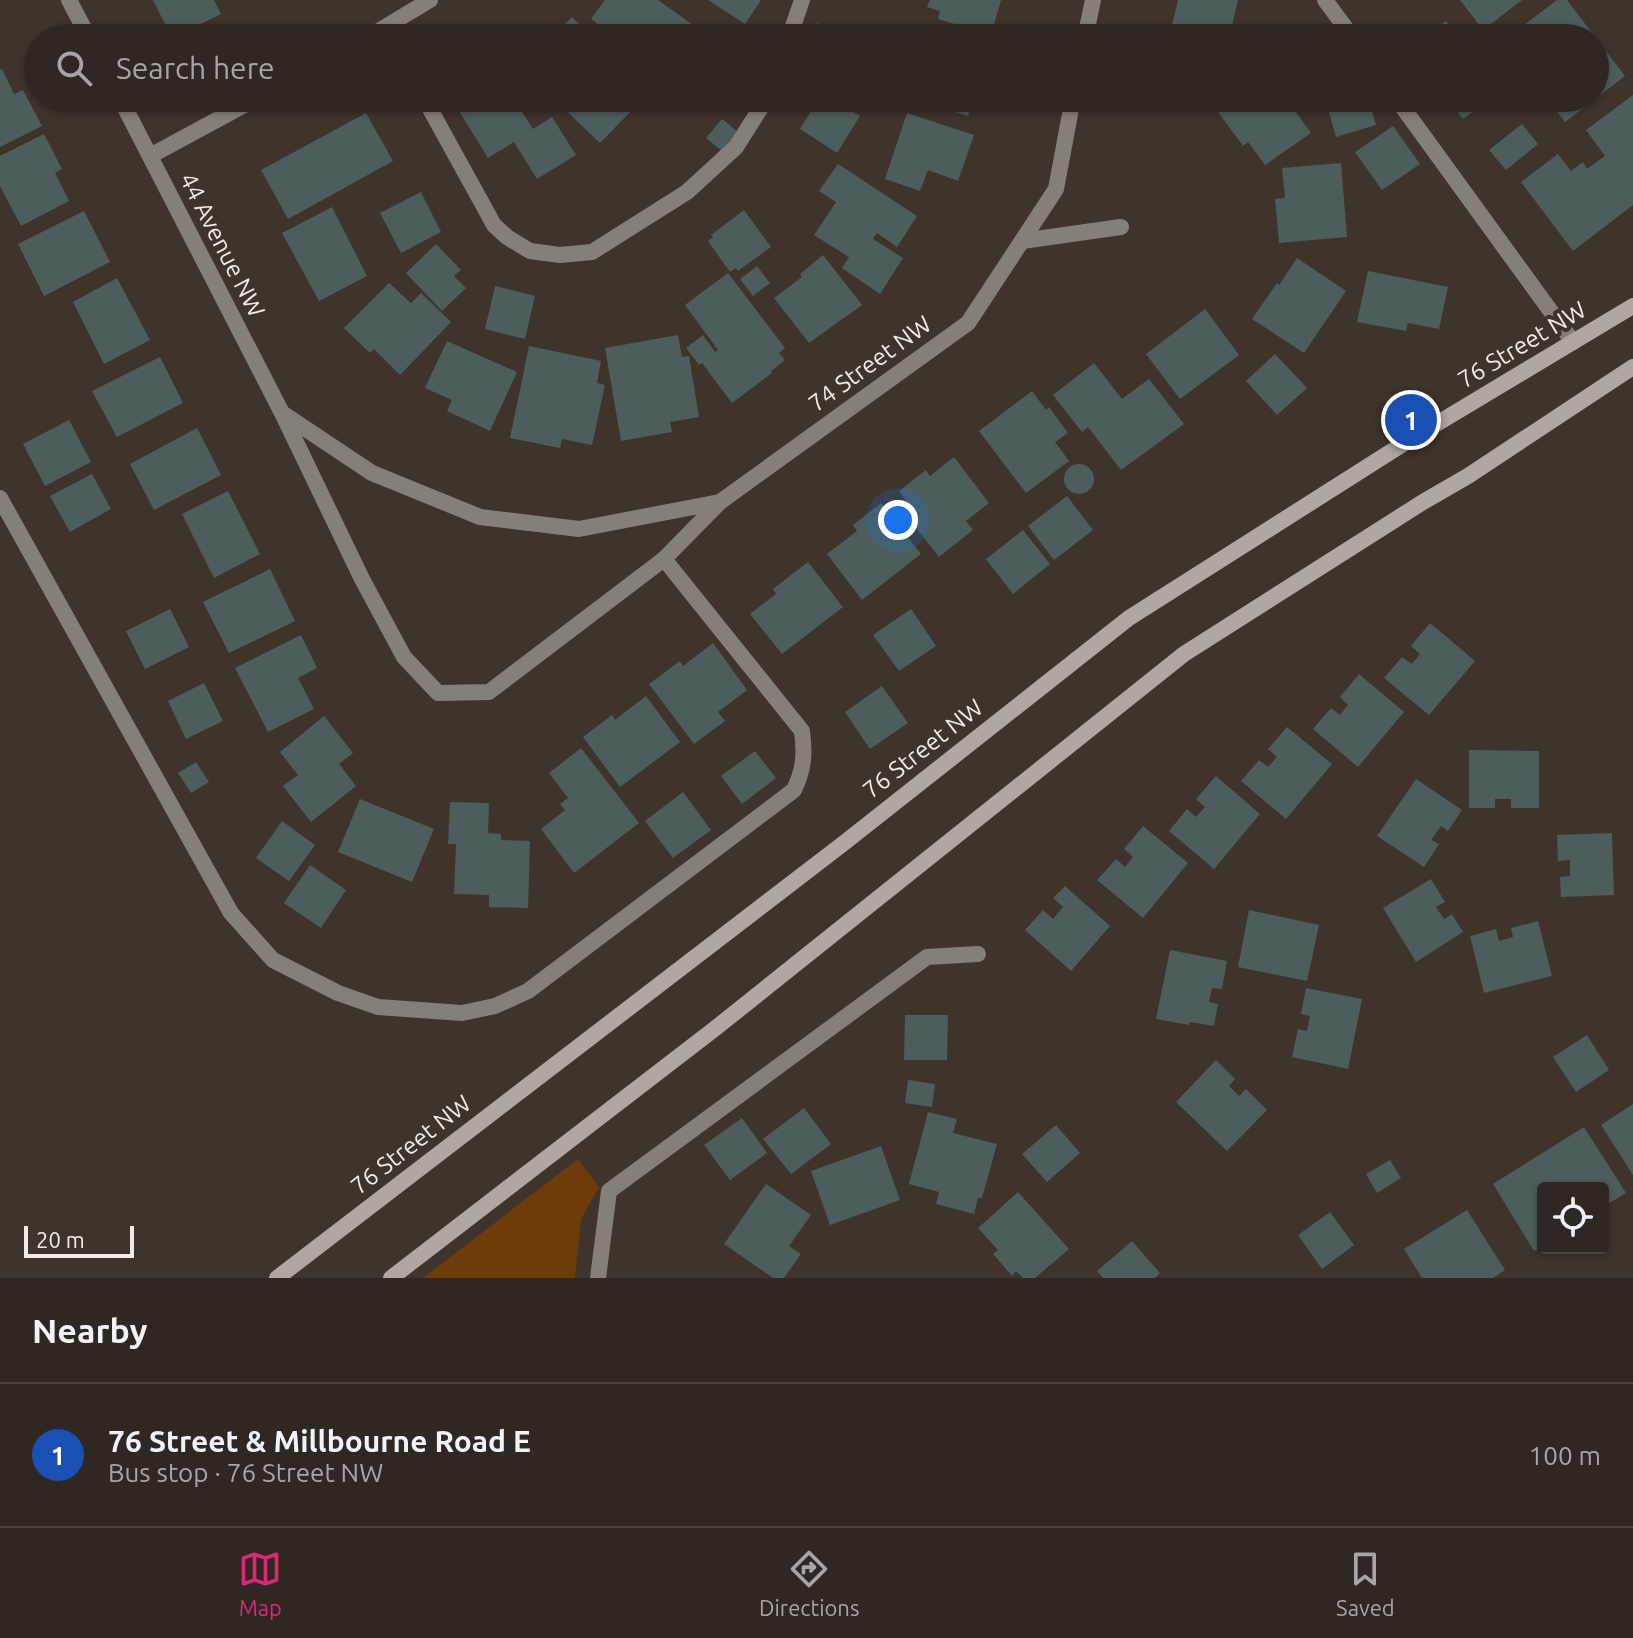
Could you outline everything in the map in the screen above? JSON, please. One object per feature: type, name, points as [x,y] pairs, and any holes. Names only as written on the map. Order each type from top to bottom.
[{"type":"street","points":[[69,0],[82,24]]},
{"type":"street","points":[[401,24],[430,0]]},
{"type":"street","points":[[794,24],[802,0]]},
{"type":"street","points":[[1088,24],[1093,0]]},
{"type":"street","points":[[1325,0],[1343,24]]},
{"type":"street","name":"44 Avenue NW","points":[[127,112],[282,413],[362,579],[404,657],[438,693]]},
{"type":"street","points":[[150,156],[231,112]]},
{"type":"street","points":[[432,112],[494,225],[530,251],[560,255],[592,252],[687,192],[736,147],[758,112]]},
{"type":"street","name":"74 Street NW","points":[[438,693],[489,692],[664,559],[720,502],[968,323],[1056,189],[1070,112]]},
{"type":"street","points":[[1406,112],[1573,342]]},
{"type":"street","points":[[1022,241],[1121,227]]},
{"type":"street","name":"76 Street NW","points":[[277,1278],[844,843],[1129,618],[1403,444],[1633,306]]},
{"type":"street","points":[[391,1278],[717,1027],[1184,654],[1468,476],[1633,367]]},
{"type":"street","name":"44 Avenue NW","points":[[282,413],[372,473],[480,517]]},
{"type":"street","points":[[0,498],[231,913],[273,960],[365,1003],[422,1012],[462,1013],[484,1009],[528,991],[794,790],[803,771],[802,731],[664,559]]},
{"type":"street","name":"74 Street NW","points":[[480,517],[579,529],[720,502]]},
{"type":"street","points":[[598,1278],[609,1191],[927,957],[978,954]]},
{"type":"shaded area","points":[[578,1159],[599,1187],[581,1219],[575,1278],[423,1278]]},
{"type":"building","points":[[153,0],[214,0],[221,14],[201,24],[165,24]]},
{"type":"building","points":[[605,0],[658,0],[692,24],[598,24],[591,19]]},
{"type":"building","points":[[708,0],[761,0],[745,24]]},
{"type":"building","points":[[930,0],[1001,0],[994,24],[955,24],[938,19],[940,11],[927,7]]},
{"type":"building","points":[[1178,0],[1238,0],[1232,24],[1172,24]]},
{"type":"building","points":[[1460,0],[1522,0],[1491,24],[1478,24]]},
{"type":"building","points":[[1557,0],[1567,0],[1585,24],[1525,24]]},
{"type":"building","points":[[572,17],[579,24],[565,24]]},
{"type":"building","points":[[1609,55],[1625,76],[1609,88]]},
{"type":"building","points":[[0,70],[14,94],[23,90],[24,112],[35,112],[42,126],[0,147]]},
{"type":"building","points":[[1633,95],[1633,205],[1573,251],[1521,182],[1558,154],[1571,171],[1583,162],[1587,169],[1605,156],[1586,130]]},
{"type":"building","points":[[460,112],[522,112],[533,129],[552,117],[576,155],[537,179],[514,142],[488,158]]},
{"type":"building","points":[[568,112],[630,112],[600,143]]},
{"type":"building","points":[[810,112],[854,112],[860,116],[837,153],[800,129]]},
{"type":"building","points":[[1218,112],[1296,112],[1311,133],[1265,165],[1248,142],[1243,146]]},
{"type":"building","points":[[1329,112],[1372,112],[1376,125],[1336,137]]},
{"type":"building","points":[[1458,112],[1472,112],[1463,119]]},
{"type":"building","points":[[1558,112],[1578,112],[1565,122]]},
{"type":"building","points":[[366,113],[393,161],[288,219],[261,170]]},
{"type":"building","points":[[907,113],[974,135],[958,181],[928,170],[920,191],[885,179]]},
{"type":"building","points":[[722,119],[738,132],[722,151],[706,138]]},
{"type":"building","points":[[1522,124],[1538,144],[1506,170],[1489,150]]},
{"type":"building","points":[[1393,126],[1420,164],[1382,190],[1355,152]]},
{"type":"building","points":[[44,134],[62,169],[55,173],[69,201],[21,226],[0,186],[0,156]]},
{"type":"building","points":[[1341,163],[1347,237],[1279,243],[1275,199],[1285,198],[1282,168]]},
{"type":"building","points":[[838,164],[917,216],[897,247],[877,233],[873,239],[903,258],[880,294],[842,268],[849,257],[814,235],[836,202],[819,191]]},
{"type":"building","points":[[421,192],[441,232],[401,253],[380,213]]},
{"type":"building","points":[[332,207],[367,276],[319,301],[282,233]]},
{"type":"building","points":[[744,210],[771,247],[738,271],[736,268],[730,272],[708,241],[713,237],[711,235]]},
{"type":"building","points":[[84,211],[110,262],[44,296],[18,244]]},
{"type":"building","points":[[436,244],[461,270],[454,276],[466,288],[442,311],[406,273]]},
{"type":"building","points":[[823,255],[862,305],[809,343],[774,298],[802,277],[800,274]]},
{"type":"building","points":[[1297,258],[1346,291],[1304,353],[1252,319]]},
{"type":"building","points":[[757,266],[770,283],[753,296],[740,279]]},
{"type":"building","points":[[1368,271],[1448,287],[1439,329],[1408,323],[1406,331],[1357,322]]},
{"type":"building","points":[[728,273],[785,348],[779,353],[785,360],[732,403],[702,363],[699,365],[686,348],[703,335],[715,352],[718,350],[685,305]]},
{"type":"building","points":[[117,278],[150,340],[104,364],[73,302]]},
{"type":"building","points":[[389,283],[411,303],[421,293],[451,322],[400,375],[374,349],[370,353],[344,328]]},
{"type":"building","points":[[495,286],[535,296],[525,339],[485,329]]},
{"type":"building","points":[[1205,309],[1239,355],[1180,399],[1146,354]]},
{"type":"building","points":[[678,335],[682,357],[689,356],[699,417],[670,422],[672,432],[621,441],[605,348]]},
{"type":"building","points":[[447,341],[517,372],[490,431],[447,411],[452,400],[425,388]]},
{"type":"building","points":[[529,346],[601,361],[597,383],[605,385],[592,445],[562,439],[560,448],[510,438]]},
{"type":"building","points":[[1275,354],[1307,388],[1277,415],[1246,381]]},
{"type":"building","points":[[160,357],[183,403],[117,437],[92,391]]},
{"type":"building","points":[[1094,363],[1122,399],[1149,379],[1184,424],[1121,470],[1088,427],[1082,432],[1053,395]]},
{"type":"building","points":[[1032,391],[1046,410],[1049,407],[1068,433],[1055,442],[1069,461],[1026,493],[979,431]]},
{"type":"building","points":[[69,420],[91,462],[45,486],[23,444]]},
{"type":"building","points":[[197,428],[221,475],[154,510],[130,464]]},
{"type":"building","points":[[954,457],[989,503],[966,521],[973,530],[939,557],[900,507],[906,501],[899,491],[926,470],[930,476]]},
{"type":"building","points":[[1079,464],[1090,468],[1094,479],[1090,490],[1079,494],[1068,490],[1064,479],[1068,468]]},
{"type":"building","points":[[92,474],[111,509],[70,532],[50,496]]},
{"type":"building","points":[[228,491],[260,554],[214,578],[182,514]]},
{"type":"building","points":[[1067,496],[1093,530],[1054,560],[1028,526]]},
{"type":"building","points":[[881,503],[921,554],[862,600],[827,554],[857,531],[853,525]]},
{"type":"building","points":[[1023,530],[1050,564],[1013,594],[986,559]]},
{"type":"building","points":[[808,562],[843,607],[782,654],[750,614],[776,594],[773,589]]},
{"type":"building","points":[[270,569],[295,621],[229,653],[203,602]]},
{"type":"building","points":[[170,609],[189,647],[145,669],[126,631]]},
{"type":"building","points":[[911,609],[936,646],[899,671],[873,635]]},
{"type":"building","points":[[1430,623],[1475,661],[1429,715],[1384,678],[1402,657],[1412,664],[1420,654],[1411,646]]},
{"type":"building","points":[[301,635],[317,668],[298,678],[314,709],[268,732],[235,668]]},
{"type":"building","points":[[713,643],[747,690],[718,712],[725,721],[694,744],[649,684],[680,661],[683,666]]},
{"type":"building","points":[[1359,674],[1404,712],[1358,767],[1313,729],[1331,708],[1340,715],[1348,705],[1340,697]]},
{"type":"building","points":[[204,683],[223,721],[186,739],[168,701]]},
{"type":"building","points":[[882,686],[908,723],[870,749],[845,712]]},
{"type":"building","points":[[646,696],[680,742],[620,787],[583,737],[612,715],[615,720]]},
{"type":"building","points":[[324,716],[353,753],[339,764],[356,786],[311,822],[283,786],[298,775],[280,752]]},
{"type":"building","points":[[1287,727],[1332,764],[1286,819],[1241,781],[1259,760],[1268,767],[1277,757],[1268,749]]},
{"type":"building","points":[[581,748],[639,823],[574,873],[541,829],[565,810],[560,804],[568,798],[549,773]]},
{"type":"building","points":[[1469,750],[1539,751],[1539,808],[1511,808],[1511,799],[1495,799],[1495,808],[1469,808]]},
{"type":"building","points":[[755,751],[776,778],[742,804],[721,776]]},
{"type":"building","points":[[196,762],[209,782],[191,793],[178,773]]},
{"type":"building","points":[[1216,776],[1260,814],[1214,869],[1169,831],[1187,809],[1196,817],[1205,807],[1196,799]]},
{"type":"building","points":[[1416,779],[1462,810],[1448,831],[1441,826],[1431,840],[1439,844],[1424,867],[1377,836]]},
{"type":"building","points":[[683,792],[711,830],[673,858],[645,821]]},
{"type":"building","points":[[360,799],[434,829],[412,882],[338,852]]},
{"type":"building","points":[[450,802],[489,803],[488,833],[501,834],[501,840],[530,841],[528,908],[489,907],[489,895],[454,894],[456,844],[448,844]]},
{"type":"building","points":[[282,821],[315,845],[289,881],[256,858]]},
{"type":"building","points":[[1143,826],[1188,863],[1143,918],[1097,880],[1116,859],[1125,867],[1133,857],[1124,849]]},
{"type":"building","points":[[1612,833],[1614,895],[1561,897],[1560,877],[1570,876],[1570,860],[1558,861],[1557,835]]},
{"type":"building","points":[[310,865],[346,890],[321,928],[284,903]]},
{"type":"building","points":[[1431,879],[1445,902],[1436,907],[1444,919],[1452,914],[1463,932],[1416,962],[1383,908]]},
{"type":"building","points":[[1065,886],[1110,926],[1071,971],[1025,930],[1043,910],[1053,919],[1063,907],[1053,898]]},
{"type":"building","points":[[1249,910],[1319,925],[1307,981],[1238,967]]},
{"type":"building","points":[[1538,921],[1552,976],[1484,993],[1470,936],[1496,929],[1499,941],[1513,937],[1511,928]]},
{"type":"building","points":[[1170,950],[1227,961],[1222,989],[1212,988],[1209,1002],[1218,1004],[1214,1026],[1156,1019]]},
{"type":"building","points":[[1306,988],[1362,999],[1348,1069],[1292,1057],[1298,1029],[1307,1031],[1310,1016],[1301,1014]]},
{"type":"building","points":[[905,1015],[948,1015],[947,1060],[904,1060]]},
{"type":"building","points":[[1587,1035],[1609,1070],[1576,1092],[1553,1057]]},
{"type":"building","points":[[1216,1060],[1235,1079],[1229,1086],[1239,1096],[1246,1089],[1267,1110],[1227,1151],[1176,1102]]},
{"type":"building","points":[[908,1080],[935,1084],[932,1107],[905,1103]]},
{"type":"building","points":[[1633,1104],[1633,1175],[1601,1125]]},
{"type":"building","points":[[804,1108],[831,1144],[791,1174],[763,1139]]},
{"type":"building","points":[[928,1112],[957,1119],[953,1133],[997,1144],[982,1198],[978,1198],[974,1214],[936,1204],[939,1192],[909,1184]]},
{"type":"building","points":[[742,1118],[767,1153],[730,1180],[704,1145]]},
{"type":"building","points":[[1056,1125],[1080,1153],[1047,1182],[1022,1154]]},
{"type":"building","points":[[1584,1127],[1626,1193],[1609,1203],[1609,1182],[1537,1182],[1537,1249],[1534,1251],[1493,1184]]},
{"type":"building","points":[[881,1146],[900,1200],[830,1225],[811,1171]]},
{"type":"building","points":[[1390,1160],[1401,1178],[1377,1193],[1366,1174]]},
{"type":"building","points":[[766,1184],[811,1215],[789,1246],[801,1254],[784,1278],[773,1278],[724,1244]]},
{"type":"building","points":[[1018,1192],[1069,1249],[1035,1278],[1023,1278],[1016,1271],[1012,1276],[993,1254],[998,1250],[978,1228]]},
{"type":"building","points":[[1467,1210],[1505,1270],[1493,1278],[1422,1278],[1404,1249]]},
{"type":"building","points":[[1330,1212],[1354,1245],[1322,1269],[1298,1235]]},
{"type":"building","points":[[1132,1241],[1160,1273],[1155,1278],[1103,1278],[1097,1271]]},
{"type":"place","name":"76 Street & Millbourne Road E","points":[[1411,420]]}]
